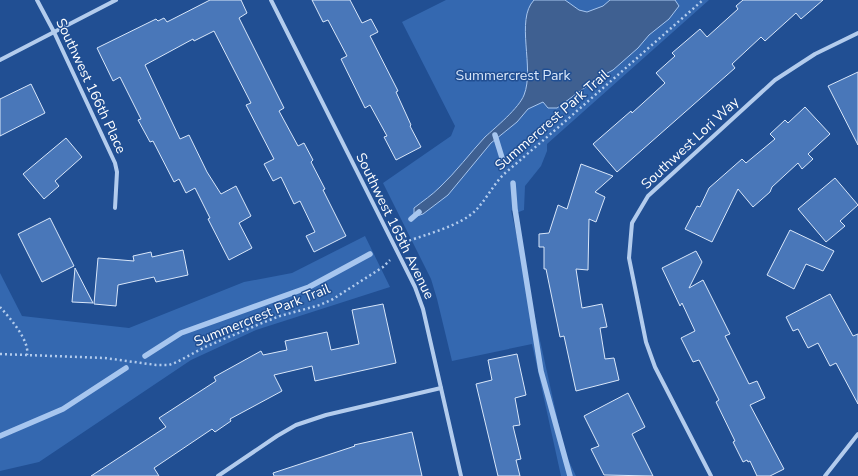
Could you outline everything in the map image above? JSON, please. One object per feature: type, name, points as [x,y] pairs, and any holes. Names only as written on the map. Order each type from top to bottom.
[{"type":"street","name":"Southwest 166th Place","points":[[37,0],[54,32],[115,163],[117,172],[115,208]]},
{"type":"street","points":[[0,60],[116,0]]},
{"type":"street","name":"Southwest 165th Avenue","points":[[271,0],[415,287],[422,309],[461,476]]},
{"type":"street","name":"Southwest Lori Way","points":[[710,476],[655,367],[646,342],[629,258],[632,223],[648,196],[775,80],[815,54],[858,33]]},
{"type":"street","points":[[218,476],[296,425],[326,415],[441,388]]},
{"type":"street","points":[[825,476],[858,434]]},
{"type":"path","name":"Summercrest Park Trail","points":[[408,241],[469,217],[504,174],[703,0]]},
{"type":"path","name":"Summercrest Park Trail","points":[[0,354],[105,358],[156,365],[169,365],[205,347],[262,323],[333,299],[383,268]]},
{"type":"path","points":[[0,308],[25,341],[28,350],[27,355]]},
{"type":"green space","name":"Summercrest Park","points":[[446,0],[709,0],[547,144],[547,151],[541,166],[525,186],[524,210],[516,213],[511,210],[565,453],[576,476],[561,476],[532,344],[452,361],[431,279],[383,183],[451,136],[455,126],[402,22]]},
{"type":"green space","points":[[365,236],[390,287],[256,330],[191,360],[39,462],[0,471],[0,273],[22,316],[129,328],[244,282],[292,273]]},
{"type":"shaded area","points":[[534,0],[565,0],[579,10],[587,12],[603,6],[610,0],[675,0],[679,6],[669,19],[649,35],[638,48],[613,70],[598,78],[557,108],[548,108],[543,102],[528,109],[517,122],[491,143],[448,195],[423,214],[414,217],[414,208],[434,193],[446,181],[485,137],[517,106],[524,95],[528,72],[525,32],[526,19]]},
{"type":"building","points":[[210,0],[241,0],[247,13],[239,18],[284,108],[279,111],[298,146],[304,143],[313,160],[311,162],[325,189],[323,190],[346,236],[314,252],[306,236],[315,232],[300,201],[294,204],[281,177],[273,181],[264,164],[274,159],[246,105],[251,103],[214,31],[194,41],[193,39],[145,65],[180,139],[189,135],[207,172],[221,194],[236,186],[251,216],[239,223],[252,248],[229,260],[208,219],[210,218],[195,188],[186,193],[179,179],[174,182],[153,141],[150,142],[138,120],[141,119],[120,77],[113,81],[97,48],[156,19],[158,21],[164,18],[167,22]]},
{"type":"building","points":[[312,0],[350,0],[362,23],[371,19],[378,32],[370,36],[398,91],[396,92],[411,125],[410,126],[421,147],[396,160],[384,137],[387,136],[370,105],[365,108],[341,59],[347,56],[328,20],[323,22]]},
{"type":"building","points":[[743,0],[823,0],[801,19],[796,13],[765,41],[761,37],[732,64],[735,68],[617,172],[593,144],[631,111],[632,113],[665,83],[656,73],[675,56],[672,53],[700,29],[707,37],[738,9],[736,6]]},
{"type":"building","points":[[858,72],[858,145],[828,86]]},
{"type":"building","points":[[31,84],[45,113],[0,136],[0,99]]},
{"type":"building","points":[[805,107],[830,134],[808,154],[813,159],[802,169],[798,163],[753,207],[738,189],[712,242],[685,229],[697,206],[700,207],[709,188],[742,159],[746,163],[775,139],[770,134],[785,120],[788,123]]},
{"type":"building","points":[[66,138],[82,157],[55,181],[59,186],[44,199],[23,174]]},
{"type":"building","points":[[581,164],[613,176],[595,192],[605,197],[596,222],[589,219],[588,270],[576,269],[582,308],[602,304],[607,327],[600,328],[605,359],[614,358],[619,380],[576,391],[564,336],[560,337],[546,269],[544,269],[544,247],[539,247],[539,234],[549,233],[558,205],[567,209]]},
{"type":"building","points":[[835,178],[858,205],[840,221],[845,226],[826,242],[798,209]]},
{"type":"building","points":[[50,218],[74,266],[42,282],[18,234]]},
{"type":"building","points":[[790,230],[834,251],[823,271],[806,264],[794,289],[767,275]]},
{"type":"building","points":[[183,250],[188,275],[156,282],[154,277],[118,285],[116,306],[94,304],[98,258],[134,261],[133,256],[151,252],[152,257]]},
{"type":"building","points":[[696,251],[702,262],[689,288],[703,280],[730,334],[725,336],[749,384],[757,381],[765,398],[750,405],[784,469],[770,476],[757,476],[750,461],[748,462],[747,460],[743,462],[733,442],[735,441],[716,402],[719,400],[699,360],[693,362],[681,338],[695,331],[682,303],[680,306],[662,268]]},
{"type":"building","points":[[75,268],[93,303],[72,302]]},
{"type":"building","points":[[830,294],[853,336],[858,334],[858,404],[836,363],[830,366],[818,343],[808,348],[798,329],[793,331],[786,317]]},
{"type":"building","points":[[383,304],[396,363],[315,381],[312,366],[274,375],[282,391],[230,419],[231,421],[215,432],[212,429],[154,468],[159,476],[91,476],[166,427],[159,418],[216,381],[214,377],[261,351],[263,355],[287,350],[285,341],[327,332],[331,350],[359,344],[352,310]]},
{"type":"building","points":[[517,354],[526,395],[515,398],[520,425],[513,426],[521,459],[516,460],[520,476],[498,476],[476,384],[492,380],[488,360]]},
{"type":"building","points":[[628,393],[645,427],[632,434],[653,476],[604,475],[591,449],[599,446],[584,416]]},
{"type":"building","points":[[412,432],[422,476],[274,476],[273,473],[355,446],[354,445]]},
{"type":"waterway","points":[[495,135],[503,161]]},
{"type":"waterway","points":[[513,183],[515,209],[541,371],[570,476]]},
{"type":"waterway","points":[[411,219],[419,212]]},
{"type":"waterway","points":[[145,356],[181,333],[309,287],[370,254]]},
{"type":"waterway","points":[[0,436],[63,409],[126,368]]}]
